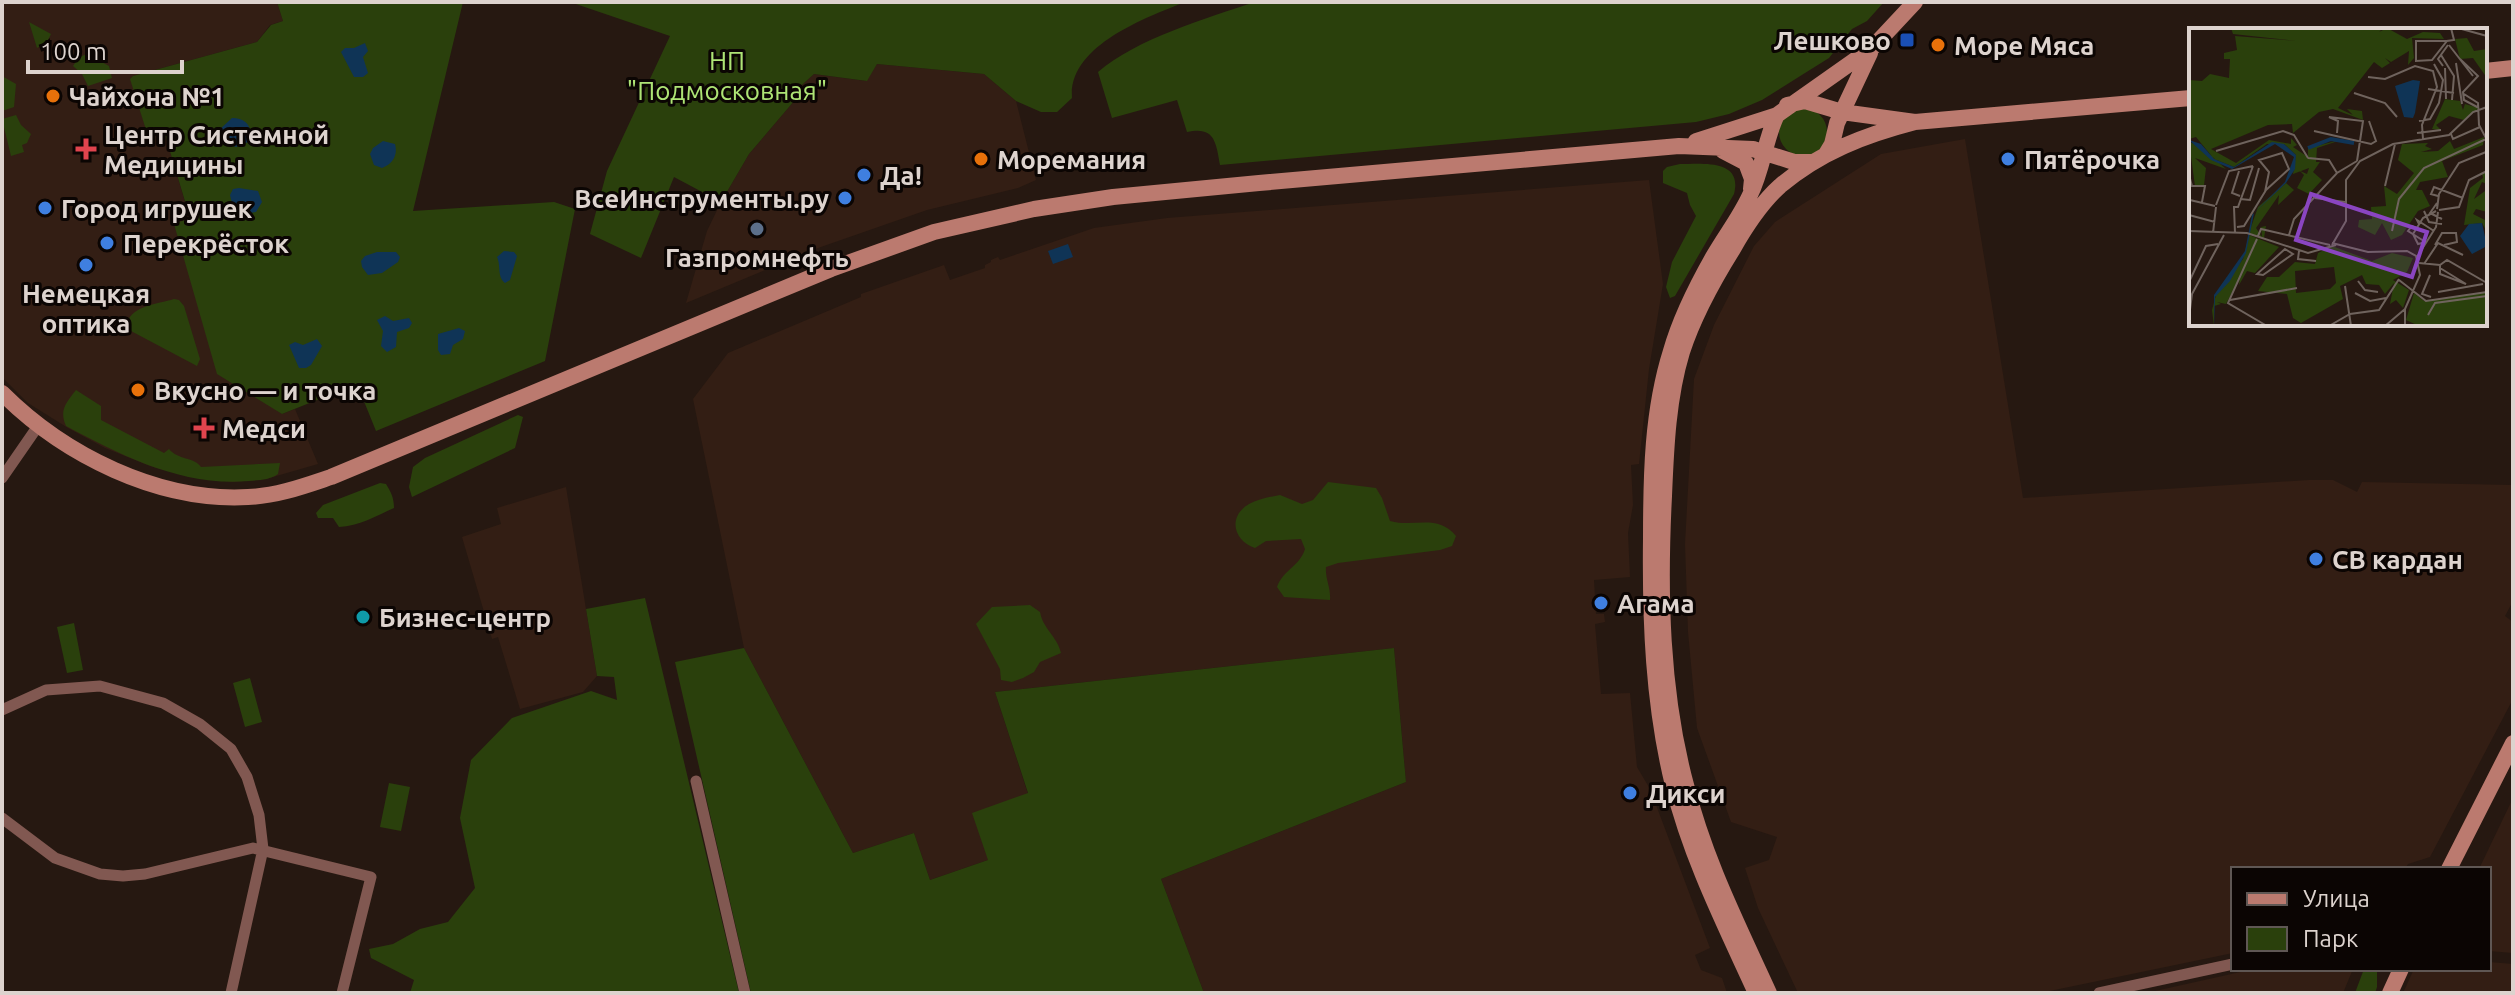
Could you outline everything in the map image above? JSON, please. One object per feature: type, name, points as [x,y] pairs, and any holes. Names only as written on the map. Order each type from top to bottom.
[{"type":"main road","points":[[1756,993],[1705,882],[1673,786],[1656,690],[1651,568],[1657,411],[1671,349],[1692,297],[1751,194],[1779,117],[1872,48],[1915,2]]},
{"type":"main road","points":[[1769,993],[1708,855],[1691,807],[1676,740],[1668,688],[1662,566],[1665,463],[1675,385],[1683,352],[1701,306],[1723,264],[1762,204],[1780,186],[1819,158],[1834,138],[1842,112],[1872,48]]},
{"type":"main road","points":[[2487,71],[2513,68]]},
{"type":"main road","points":[[1860,72],[1858,96],[1866,110],[1879,118]]},
{"type":"main road","points":[[2,393],[38,426],[84,455],[160,486],[222,497],[269,495],[346,471],[817,274],[894,245],[960,225],[1034,209],[1113,197],[1679,146],[1723,146],[1766,152],[1804,164],[1868,135],[1915,122],[2189,98]]},
{"type":"main road","points":[[1679,146],[1779,117],[1805,101],[1842,112],[1915,122]]},
{"type":"main road","points":[[1821,107],[1832,121],[1834,138]]},
{"type":"main road","points":[[1779,117],[1775,146],[1786,158]]},
{"type":"main road","points":[[1710,147],[1739,157],[1746,163],[1752,179],[1751,194]]},
{"type":"main road","points":[[2450,867],[2513,743]]},
{"type":"main road","points":[[2390,993],[2400,971]]},
{"type":"street","points":[[2,478],[38,426]]},
{"type":"street","points":[[2,710],[46,690],[100,686],[163,703],[200,724],[231,749],[247,777],[259,815],[263,849],[235,992]]},
{"type":"street","points":[[696,781],[745,993]]},
{"type":"street","points":[[2,818],[55,858],[75,868],[100,874],[145,874],[253,848],[371,877],[342,993]]},
{"type":"street","points":[[2099,993],[2231,964]]},
{"type":"shaded area","points":[[2,2],[277,2],[283,21],[270,25],[257,42],[131,79],[147,132],[163,127],[190,219],[174,224],[271,406],[282,414],[295,409],[318,464],[266,479],[233,482],[190,477],[150,466],[105,448],[68,428],[28,403],[2,377]]},
{"type":"shaded area","points":[[877,64],[984,74],[1016,101],[1036,180],[1018,188],[927,210],[818,248],[686,303],[707,231],[721,202],[749,154],[795,100],[793,93],[814,74],[866,81]]},
{"type":"shaded area","points":[[1965,139],[2023,498],[2309,480],[2333,480],[2357,492],[2362,482],[2513,485],[2513,601],[2505,616],[2513,622],[2513,699],[2430,857],[2406,867],[2231,867],[2231,953],[2040,993],[1798,993],[1758,908],[1745,868],[1769,860],[1777,837],[1731,822],[1697,728],[1688,632],[1685,544],[1694,379],[1714,325],[1754,246],[1775,222],[1881,154]]},
{"type":"shaded area","points":[[1649,180],[1663,284],[1649,369],[1639,464],[1631,465],[1630,577],[1594,580],[1596,614],[1604,614],[1605,622],[1595,624],[1601,694],[1630,693],[1637,767],[1650,789],[1710,948],[1695,955],[1701,970],[1722,978],[1727,993],[1204,993],[1161,879],[1406,782],[1394,648],[995,692],[1028,794],[988,860],[930,880],[914,833],[853,853],[744,648],[693,399],[728,353],[861,297],[861,294],[944,265],[950,280],[985,268],[998,257],[1000,260],[1094,228],[1167,218]]},
{"type":"shaded area","points":[[566,487],[597,676],[583,692],[520,709],[498,637],[492,639],[462,537],[501,524],[497,508]]},
{"type":"shaded area","points":[[2513,798],[2513,953],[2491,951],[2491,867],[2480,867]]},
{"type":"shaded area","points":[[2491,962],[2513,964],[2513,993],[2403,993],[2413,971],[2491,971]]},
{"type":"shaded area","points":[[2245,971],[2352,971],[2343,993],[2146,993]]},
{"type":"green space","points":[[277,2],[463,2],[413,211],[554,202],[575,209],[545,361],[376,431],[357,384],[282,414],[217,374],[174,224],[190,218],[163,128],[147,133],[130,79],[257,42],[271,25],[283,21]]},
{"type":"green space","name":"НП \"Подмосковная\"","points":[[570,2],[1185,2],[1150,16],[1112,36],[1095,49],[1082,63],[1074,80],[1072,98],[1057,112],[1041,112],[1016,101],[984,74],[877,64],[867,81],[814,74],[793,93],[795,100],[749,154],[721,202],[674,177],[641,258],[590,234],[607,171],[670,36]]},
{"type":"green space","points":[[1255,2],[1884,2],[1867,21],[1852,29],[1829,58],[1762,100],[1729,114],[1696,122],[1220,165],[1217,149],[1208,133],[1187,132],[1177,100],[1112,118],[1098,72],[1132,49],[1152,40]]},
{"type":"green space","points":[[29,22],[51,34],[47,42],[37,48]]},
{"type":"green space","points":[[87,54],[109,66],[112,78],[88,86],[73,66],[79,57]]},
{"type":"green space","points":[[2,76],[16,84],[14,107],[2,111]]},
{"type":"green space","points":[[1803,108],[1820,115],[1827,132],[1820,149],[1803,156],[1786,149],[1779,132],[1786,115]]},
{"type":"green space","points":[[16,115],[31,134],[27,143],[22,145],[24,152],[11,156],[2,119]]},
{"type":"green space","points":[[1680,164],[1719,166],[1733,175],[1735,183],[1734,194],[1675,296],[1670,298],[1666,287],[1672,262],[1696,216],[1687,193],[1663,183],[1663,171]]},
{"type":"green space","points":[[174,299],[184,306],[200,359],[197,366],[127,327],[128,320],[138,310]]},
{"type":"green space","points":[[76,390],[101,406],[101,420],[164,453],[169,449],[201,467],[280,463],[278,474],[268,479],[224,482],[177,474],[131,458],[66,426],[63,411]]},
{"type":"green space","points":[[518,415],[523,417],[515,448],[412,497],[409,487],[413,467],[425,458]]},
{"type":"green space","points":[[1328,482],[1376,488],[1390,521],[1441,525],[1456,536],[1452,546],[1338,563],[1326,567],[1330,600],[1284,597],[1277,587],[1303,555],[1305,549],[1301,539],[1266,541],[1255,548],[1238,534],[1238,515],[1249,504],[1280,495],[1302,504],[1313,500]]},
{"type":"green space","points":[[380,483],[386,484],[394,508],[367,520],[339,527],[333,518],[318,518],[316,513],[323,505]]},
{"type":"green space","points":[[645,598],[739,993],[410,993],[414,980],[371,958],[369,949],[393,944],[420,929],[448,922],[475,888],[460,818],[471,760],[512,718],[591,691],[617,700],[614,677],[597,676],[586,609]]},
{"type":"green space","points":[[1030,605],[1040,612],[1061,653],[1040,662],[1034,672],[1023,678],[1012,682],[1001,680],[1000,669],[976,624],[992,607]]},
{"type":"green space","points":[[74,623],[83,670],[67,673],[57,627]]},
{"type":"green space","points":[[744,648],[853,853],[914,833],[930,880],[988,860],[972,813],[1028,793],[995,692],[1394,648],[1406,782],[1161,879],[1204,993],[751,993],[675,662]]},
{"type":"green space","points":[[250,678],[262,722],[245,727],[233,683]]},
{"type":"green space","points":[[389,783],[410,787],[401,831],[380,827]]},
{"type":"green space","points":[[2363,971],[2377,971],[2375,993],[2355,993]]},
{"type":"water","points":[[365,43],[368,51],[363,57],[368,73],[363,77],[354,77],[341,52]]},
{"type":"water","points":[[232,118],[245,122],[250,128],[248,142],[236,147],[223,142],[218,131]]},
{"type":"water","points":[[383,141],[395,144],[396,152],[392,162],[382,168],[374,165],[370,154]]},
{"type":"water","points":[[233,189],[258,191],[262,202],[256,212],[244,214],[233,207],[230,195]]},
{"type":"water","points":[[1068,244],[1073,257],[1053,264],[1048,251]]},
{"type":"water","points":[[504,251],[514,252],[517,256],[510,280],[505,283],[497,257]]},
{"type":"water","points":[[377,252],[396,252],[400,257],[398,262],[382,273],[368,275],[361,261]]},
{"type":"water","points":[[385,316],[393,321],[409,318],[412,323],[409,328],[397,332],[396,347],[387,352],[381,346],[383,331],[377,320]]},
{"type":"water","points":[[459,328],[465,331],[463,339],[453,345],[450,354],[441,355],[438,334]]},
{"type":"water","points":[[317,339],[322,346],[311,365],[299,368],[289,345],[295,342],[303,345]]},
{"type":"place","name":"Лешково","points":[[1907,40]]},
{"type":"place","name":"Море Мяса","points":[[1938,45]]},
{"type":"place","name":"Чайхона №1","points":[[53,96]]},
{"type":"place","name":"Центр Системной Медицины","points":[[86,149]]},
{"type":"place","name":"Моремания","points":[[981,159]]},
{"type":"place","name":"Пятёрочка","points":[[2008,159]]},
{"type":"place","name":"Да!","points":[[864,175]]},
{"type":"place","name":"ВсеИнструменты.ру","points":[[845,198]]},
{"type":"place","name":"Город игрушек","points":[[45,208]]},
{"type":"place","name":"Газпромнефть","points":[[757,229]]},
{"type":"place","name":"Перекрёсток","points":[[107,243]]},
{"type":"place","name":"Немецкая оптика","points":[[86,265]]},
{"type":"place","name":"Вкусно — и точка","points":[[138,390]]},
{"type":"place","name":"Медси","points":[[204,428]]},
{"type":"place","name":"СВ кардан","points":[[2316,559]]},
{"type":"place","name":"Агама","points":[[1601,603]]},
{"type":"place","name":"Бизнес-центр","points":[[363,617]]},
{"type":"place","name":"Дикси","points":[[1630,793]]}]
